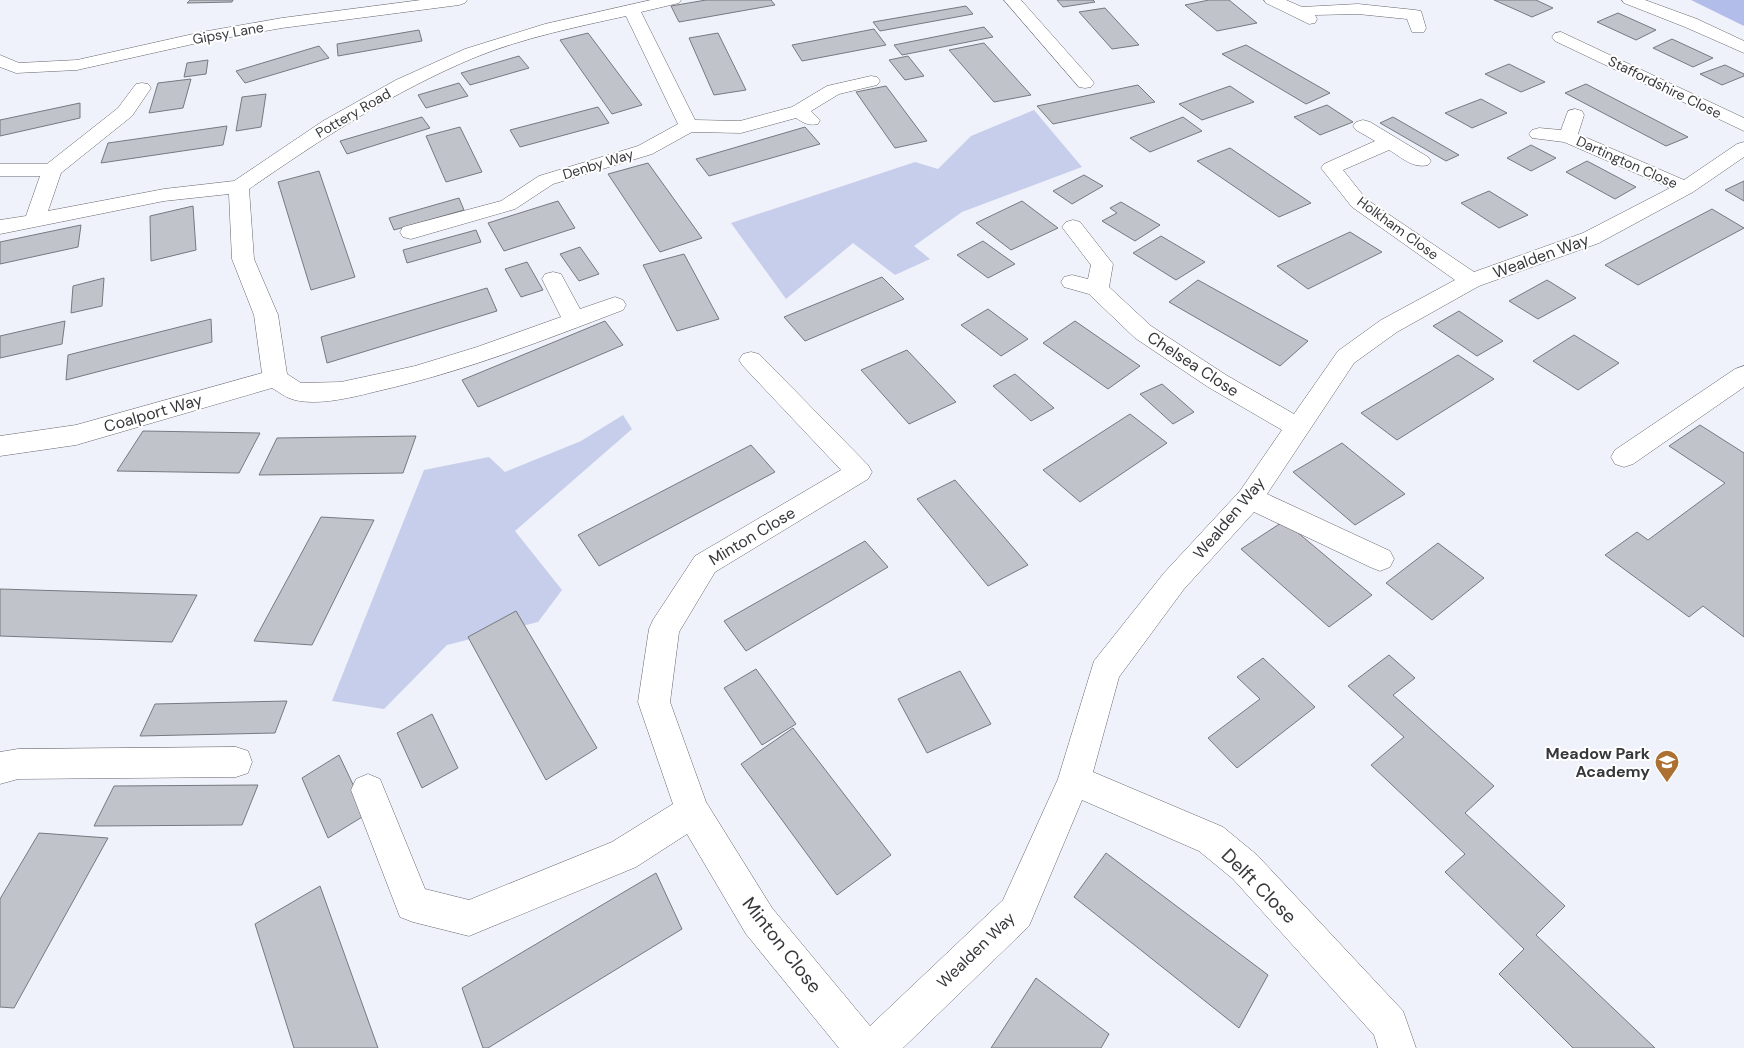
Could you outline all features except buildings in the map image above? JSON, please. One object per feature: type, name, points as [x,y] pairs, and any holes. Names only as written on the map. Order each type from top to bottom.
[{"type":"street","name":"Gipsy Lane","points":[[0,60],[16,68],[77,65],[202,36],[459,0]]},
{"type":"street","name":"Pottery Road","points":[[0,227],[164,195],[239,187],[330,125],[410,80],[480,50],[551,28],[673,0]]},
{"type":"street","points":[[1012,0],[1085,82]]},
{"type":"street","points":[[1272,0],[1304,15],[1348,7],[1380,9],[1415,15],[1418,28]]},
{"type":"street","points":[[1630,0],[1691,23],[1744,48]]},
{"type":"street","points":[[631,9],[688,126],[741,127],[805,116],[833,90],[871,81]]},
{"type":"street","name":"Staffordshire Close","points":[[1561,37],[1577,52],[1744,125]]},
{"type":"street","points":[[35,219],[52,170],[125,112],[142,88]]},
{"type":"street","name":"Dartington Close","points":[[1568,136],[1575,115]]},
{"type":"street","name":"Denby Way","points":[[411,232],[508,205],[546,180],[645,150],[688,126]]},
{"type":"street","points":[[1362,126],[1421,161]]},
{"type":"street","name":"Dartington Close","points":[[1539,134],[1568,136],[1686,188]]},
{"type":"street","name":"Holkham Close","points":[[1390,142],[1331,168],[1359,203],[1471,281]]},
{"type":"street","name":"Wealden Way","points":[[875,1048],[1016,912],[1074,780],[1105,671],[1174,581],[1250,498],[1297,426],[1346,357],[1388,326],[1471,281],[1591,238],[1686,188],[1744,148]]},
{"type":"street","points":[[4,170],[52,170]]},
{"type":"street","points":[[239,187],[243,259],[266,315],[275,378],[297,392],[341,391],[420,383],[485,353],[615,305]]},
{"type":"street","points":[[1073,227],[1102,264],[1098,289]]},
{"type":"street","points":[[553,279],[574,320]]},
{"type":"street","name":"Chelsea Close","points":[[1072,282],[1098,289],[1143,332],[1217,381],[1297,426]]},
{"type":"street","name":"Minton Close","points":[[751,360],[859,472],[704,564],[664,629],[654,702],[692,811],[759,921],[864,1048]]},
{"type":"street","name":"Coalport Way","points":[[0,446],[76,435],[275,378]]},
{"type":"street","points":[[1624,457],[1737,388]]},
{"type":"street","points":[[1250,498],[1380,559]]},
{"type":"street","points":[[0,768],[18,764],[236,762]]},
{"type":"street","name":"Delft Close","points":[[1074,780],[1211,839],[1245,867],[1390,1024],[1397,1048]]},
{"type":"street","points":[[368,790],[413,904],[470,918],[624,855],[692,811]]},
{"type":"shaded area","points":[[1691,0],[1744,0],[1744,26]]},
{"type":"shaded area","points":[[1034,110],[1082,167],[962,212],[914,246],[930,259],[895,275],[853,243],[786,299],[731,223],[915,162],[938,169],[971,136]]},
{"type":"shaded area","points":[[623,415],[632,429],[515,531],[562,590],[538,622],[447,645],[384,709],[332,701],[424,470],[489,457],[505,472],[581,441]]},
{"type":"place","name":"Meadow Park Academy","points":[[1667,783]]}]
